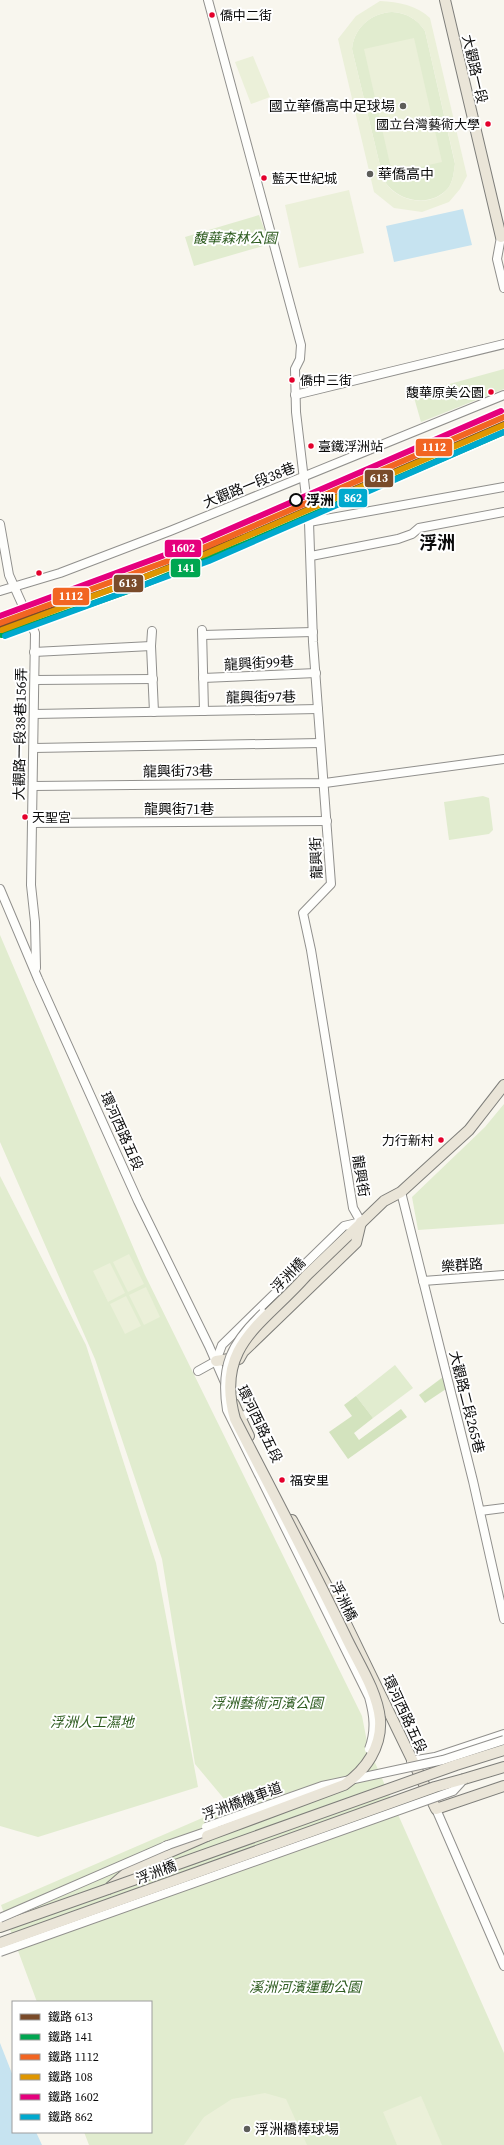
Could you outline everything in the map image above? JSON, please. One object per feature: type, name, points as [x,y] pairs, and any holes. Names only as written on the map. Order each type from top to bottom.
[{"type":"main road","name":"大觀路一段","points":[[445,0],[503,239]]},
{"type":"main road","name":"浮洲橋","points":[[108,1889],[131,1869],[207,1836],[344,1785],[362,1770],[375,1748],[380,1719],[374,1696],[329,1602],[235,1419],[230,1400],[229,1377],[233,1360],[243,1342],[306,1276],[361,1222],[384,1201],[401,1192],[468,1130],[504,1085]]},
{"type":"main road","points":[[216,1361],[229,1359],[243,1352],[356,1243],[361,1222]]},
{"type":"main road","points":[[232,1401],[237,1363],[243,1352]]},
{"type":"main road","name":"環河西路五段","points":[[232,1401],[331,1591],[411,1761],[436,1809]]},
{"type":"main road","name":"浮洲橋","points":[[0,1927],[456,1765],[504,1750]]},
{"type":"main road","name":"浮洲橋","points":[[0,1943],[427,1790],[504,1767]]},
{"type":"main road","points":[[436,1809],[504,1786]]},
{"type":"street","points":[[208,0],[301,345],[300,359],[294,369],[295,395],[304,477]]},
{"type":"street","name":"大觀路一段","points":[[503,239],[497,259],[504,288]]},
{"type":"street","points":[[295,395],[504,344]]},
{"type":"street","name":"大觀路一段38巷","points":[[0,591],[91,562],[504,395]]},
{"type":"street","name":"龍興街","points":[[304,477],[309,522],[313,632],[320,743],[325,783],[331,884],[303,914],[311,950],[353,1208],[361,1222]]},
{"type":"street","points":[[309,522],[504,487]]},
{"type":"street","points":[[311,556],[398,539],[412,534],[419,528],[504,512]]},
{"type":"street","name":"大觀路一段38巷156弄","points":[[0,524],[9,575],[35,633],[34,748],[30,885],[35,922],[36,974]]},
{"type":"street","points":[[152,631],[151,646],[154,712]]},
{"type":"street","points":[[204,712],[203,633],[313,632]]},
{"type":"street","points":[[34,652],[151,646]]},
{"type":"street","name":"龍興街99巷","points":[[203,678],[316,673]]},
{"type":"street","points":[[35,680],[153,679]]},
{"type":"street","name":"龍興街97巷","points":[[34,714],[318,709]]},
{"type":"street","points":[[34,748],[320,743]]},
{"type":"street","name":"龍興街73巷","points":[[33,786],[325,783],[504,759]]},
{"type":"street","name":"龍興街71巷","points":[[32,823],[327,821]]},
{"type":"street","name":"環河西路五段","points":[[0,889],[36,974],[138,1201],[216,1361],[232,1401]]},
{"type":"street","name":"大觀路二段265巷","points":[[401,1192],[480,1511],[504,1619]]},
{"type":"street","points":[[198,1371],[216,1361],[222,1345],[270,1296],[344,1226],[361,1222]]},
{"type":"street","name":"樂群路","points":[[422,1281],[504,1275]]},
{"type":"street","points":[[165,1846],[316,1792],[342,1781],[361,1764],[373,1741],[374,1712],[368,1696],[324,1604],[234,1429],[227,1410],[224,1393],[224,1374],[229,1356],[245,1330],[284,1292],[306,1276]]},
{"type":"street","points":[[240,1418],[252,1411]]},
{"type":"street","points":[[480,1511],[504,1508]]},
{"type":"street","points":[[411,1761],[435,1757],[504,1734]]},
{"type":"street","name":"浮洲橋機車道","points":[[0,1918],[204,1828],[322,1786],[443,1760],[504,1740]]},
{"type":"street","points":[[0,1952],[453,1791],[464,1779]]},
{"type":"street","name":"環河西路五段","points":[[436,1809],[504,1966]]},
{"type":"green space","points":[[380,1],[394,2],[413,7],[430,18],[467,176],[460,189],[449,202],[422,212],[394,208],[374,192],[338,39],[356,16]],"holes":[[[392,12],[411,17],[419,23],[425,31],[455,163],[449,187],[442,194],[433,199],[424,201],[414,200],[396,193],[388,186],[383,178],[352,49],[356,34],[365,23],[377,15]]]},
{"type":"green space","points":[[392,12],[411,17],[419,23],[425,31],[455,164],[449,187],[433,199],[413,200],[404,197],[388,186],[383,178],[352,49],[356,34],[365,23],[377,15]]},
{"type":"green space","name":"國立華僑高中足球場","points":[[414,38],[442,162],[392,173],[364,49]]},
{"type":"green space","points":[[253,56],[270,97],[251,104],[235,62]]},
{"type":"green space","points":[[349,190],[364,253],[299,268],[285,205]]},
{"type":"green space","name":"馥華森林公園","points":[[259,215],[270,244],[194,266],[185,237]]},
{"type":"green space","points":[[504,369],[504,389],[421,422],[413,394]]},
{"type":"green space","points":[[483,796],[489,798],[493,830],[489,834],[449,840],[444,802]]},
{"type":"green space","name":"溪洲河濱運動公園","points":[[0,935],[145,1275],[362,1716],[368,1747],[504,2053],[504,2145],[89,2145],[84,2133],[152,2133],[152,2001],[37,2001],[1,1905],[230,1806],[195,1764],[162,1559],[95,1359],[0,1142]]},
{"type":"green space","points":[[504,1104],[504,1224],[418,1230],[412,1197],[485,1127]]},
{"type":"green space","name":"浮洲人工濕地","points":[[0,1176],[86,1345],[156,1563],[198,1787],[38,1837],[0,1826]]},
{"type":"green space","points":[[129,1254],[144,1284],[128,1292],[113,1262]]},
{"type":"green space","points":[[110,1263],[125,1293],[108,1302],[93,1271]]},
{"type":"green space","points":[[146,1287],[160,1317],[144,1325],[129,1295]]},
{"type":"green space","points":[[126,1296],[141,1326],[125,1334],[110,1304]]},
{"type":"green space","points":[[395,1365],[413,1388],[373,1418],[356,1396]]},
{"type":"green space","points":[[443,1377],[446,1389],[425,1403],[419,1395]]},
{"type":"green space","points":[[356,1396],[373,1418],[354,1433],[359,1440],[401,1409],[407,1417],[348,1459],[329,1432],[352,1416],[344,1405]]},
{"type":"green space","name":"浮洲橋棒球場","points":[[265,2093],[286,2099],[307,2145],[184,2145],[204,2117],[232,2099]]},
{"type":"green space","points":[[421,2096],[442,2145],[397,2145],[383,2112]]},
{"type":"water","points":[[463,209],[472,245],[394,262],[386,226]]},
{"type":"water","points":[[0,2043],[12,2073],[12,2133],[36,2133],[42,2145],[0,2145]]},
{"type":"tunnel","points":[[501,237],[504,250]]},
{"type":"rail line","name":"1602","points":[[0,616],[200,542],[501,411]]},
{"type":"rail line","name":"1112","points":[[0,623],[203,548],[504,417]]},
{"type":"rail line","name":"613","points":[[0,628],[132,582],[246,536],[504,424]]},
{"type":"rail line","name":"108","points":[[2,630],[206,554],[504,425]]},
{"type":"rail line","name":"141","points":[[2,635],[134,589],[249,542],[504,432]]},
{"type":"rail line","name":"862","points":[[5,636],[209,561],[504,432]]},
{"type":"place","name":"僑中二街","points":[[212,15]]},
{"type":"place","name":"國立華僑高中足球場","points":[[403,106]]},
{"type":"place","name":"國立台灣藝術大學","points":[[488,124]]},
{"type":"place","name":"華僑高中","points":[[370,174]]},
{"type":"place","name":"藍天世紀城","points":[[264,178]]},
{"type":"place","name":"僑中三街","points":[[292,380]]},
{"type":"place","name":"馥華原美公園","points":[[491,392]]},
{"type":"place","name":"臺鐵浮洲站","points":[[311,446]]},
{"type":"place","name":"浮洲","points":[[296,500]]},
{"type":"place","name":"天聖宮","points":[[25,817]]},
{"type":"place","name":"力行新村","points":[[441,1140]]},
{"type":"place","name":"福安里","points":[[282,1480]]},
{"type":"place","name":"浮洲橋棒球場","points":[[247,2129]]},
{"type":"district","name":"浮洲","points":[[437,542]]},
{"type":"park label","name":"浮洲藝術河濱公園","points":[[267,1703]]}]
